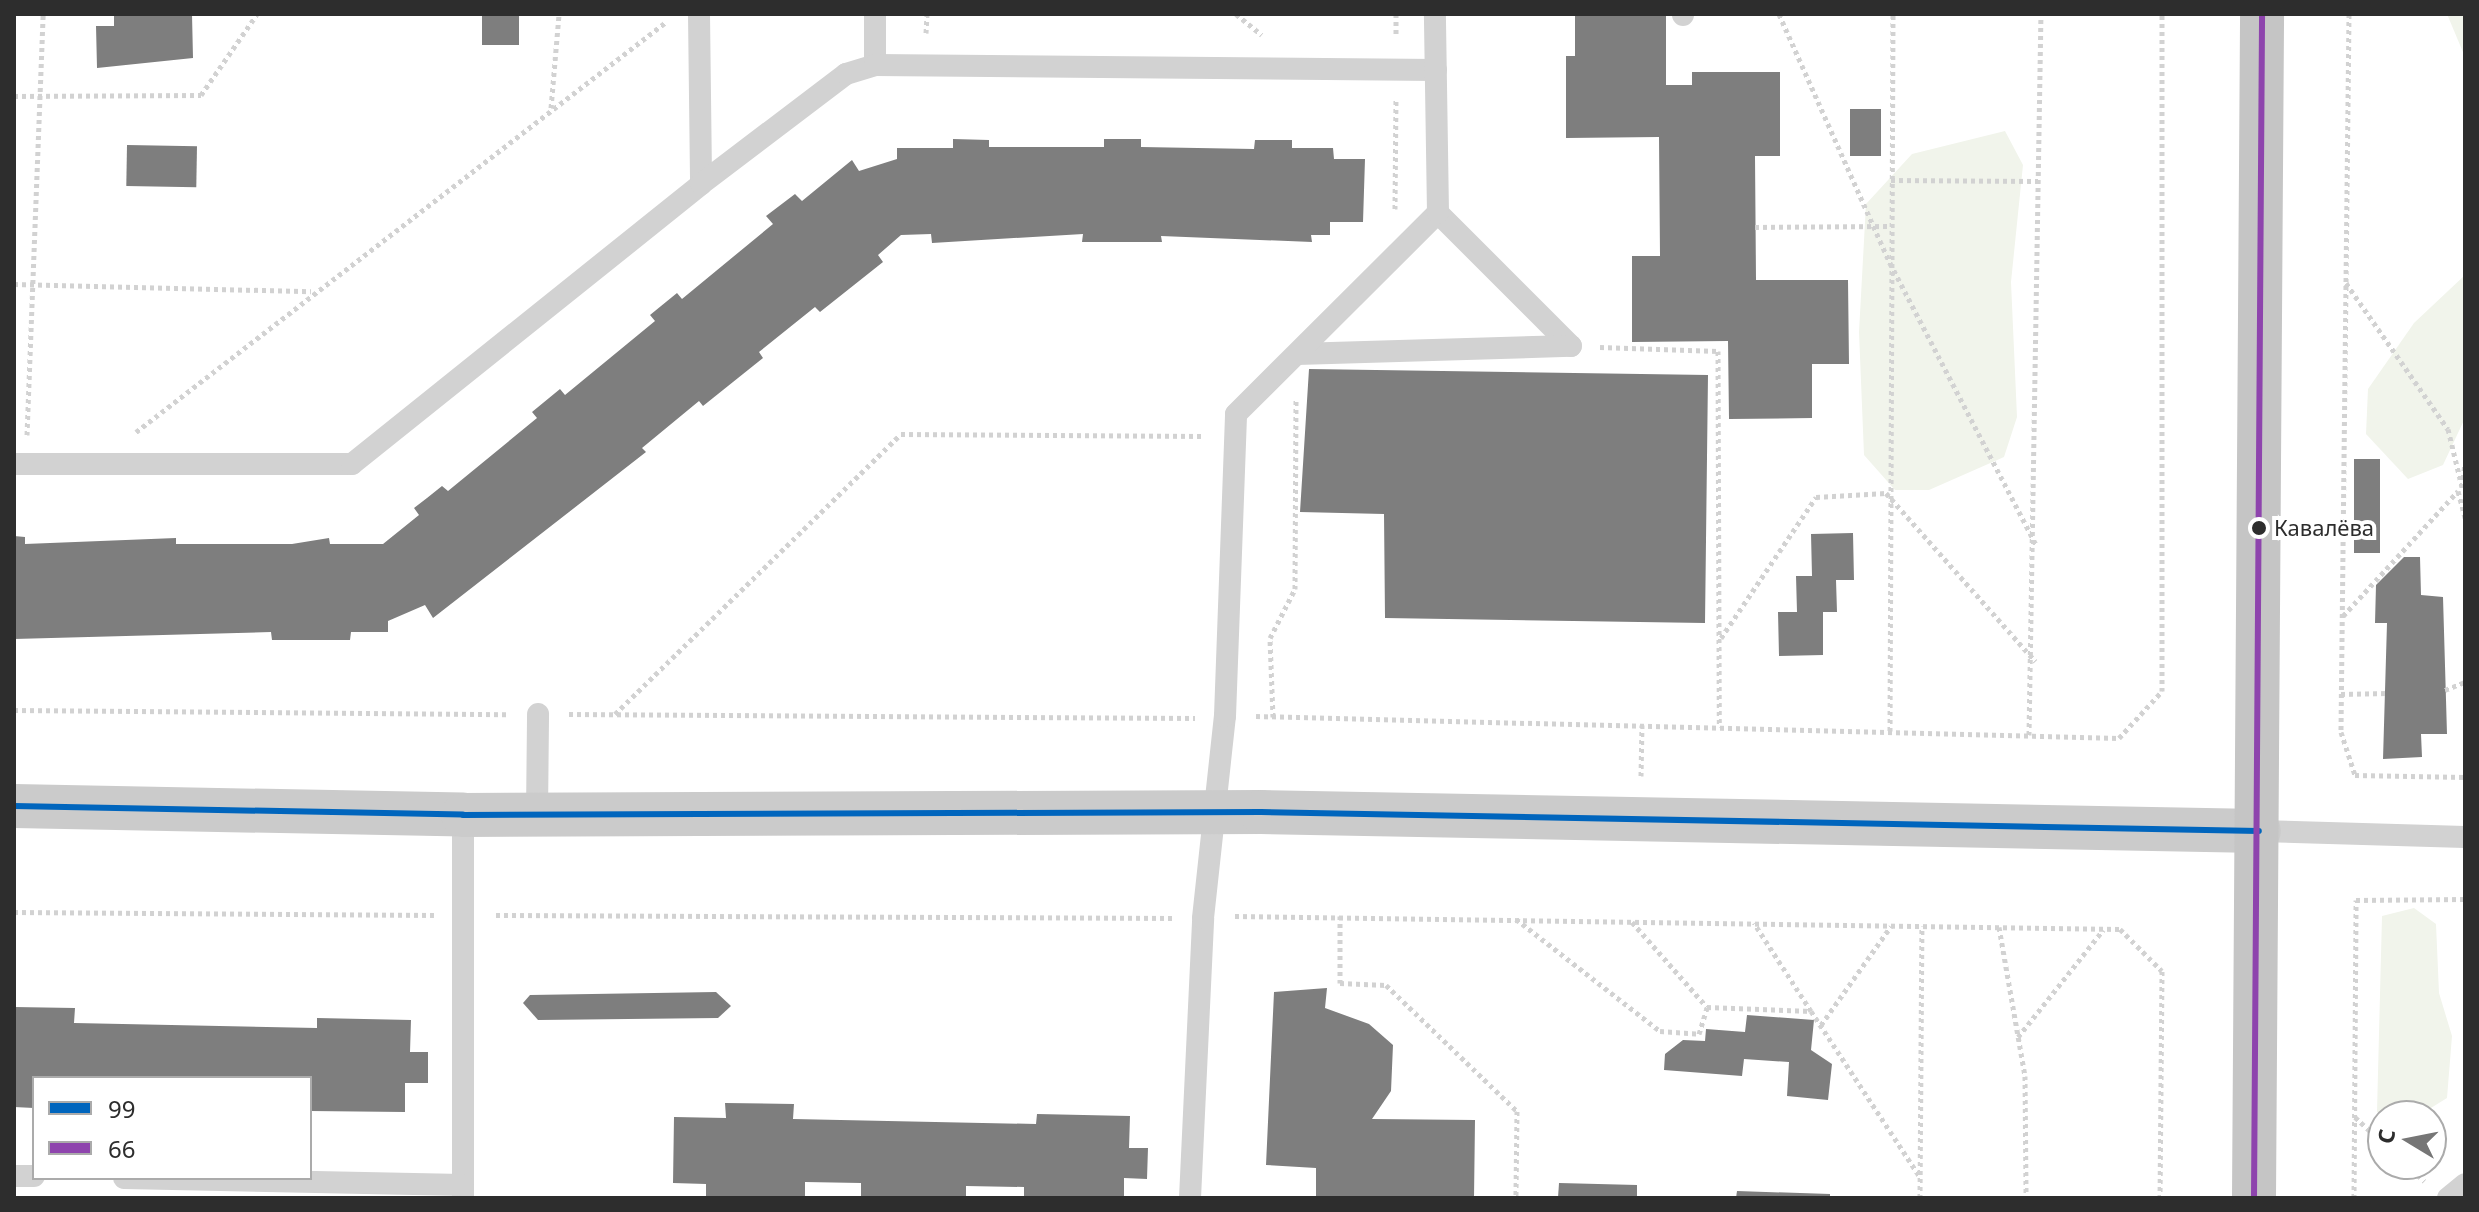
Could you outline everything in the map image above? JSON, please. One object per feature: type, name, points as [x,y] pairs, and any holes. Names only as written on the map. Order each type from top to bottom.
[{"type":"main road","points":[[2254,1198],[2259,831],[2262,14]]},
{"type":"main road","points":[[14,806],[463,815],[1216,812],[1641,816],[2259,831]]},
{"type":"lane","points":[[699,14],[701,184]]},
{"type":"lane","points":[[875,14],[875,65]]},
{"type":"lane","points":[[1435,14],[1438,213],[1571,346]]},
{"type":"lane","points":[[20,464],[352,464],[701,184],[846,74],[875,65],[1436,70]]},
{"type":"lane","points":[[1190,1198],[1203,918],[1225,716],[1236,414],[1438,213]]},
{"type":"lane","points":[[1297,354],[1571,346]]},
{"type":"lane","points":[[537,814],[538,714]]},
{"type":"lane","points":[[172,1180],[463,1192],[463,815]]},
{"type":"lane","points":[[2259,831],[2465,837]]},
{"type":"lane","points":[[2448,1198],[2465,1184]]},
{"type":"path","points":[[20,464],[43,14]]},
{"type":"path","points":[[14,96],[201,95],[257,14]]},
{"type":"path","points":[[551,109],[559,14]]},
{"type":"path","points":[[98,462],[312,291],[676,14]]},
{"type":"path","points":[[1395,217],[1396,14]]},
{"type":"path","points":[[1779,14],[1890,263],[2037,546]]},
{"type":"path","points":[[1890,731],[1886,493],[1893,14]]},
{"type":"path","points":[[2029,735],[2036,661],[2041,14]]},
{"type":"path","points":[[14,710],[1225,716],[2119,738],[2162,691],[2162,14]]},
{"type":"path","points":[[2349,14],[2341,732],[2355,775],[2465,777]]},
{"type":"path","points":[[1891,180],[2038,181]]},
{"type":"path","points":[[1755,227],[1890,226]]},
{"type":"path","points":[[2346,282],[2448,429],[2462,488],[2465,518]]},
{"type":"path","points":[[14,284],[312,291]]},
{"type":"path","points":[[1571,346],[1718,351],[1719,727]]},
{"type":"path","points":[[1273,717],[1270,638],[1295,589],[1297,354]]},
{"type":"path","points":[[614,715],[901,434],[1201,436],[1212,424]]},
{"type":"path","points":[[2342,617],[2462,488],[2465,464]]},
{"type":"path","points":[[1886,493],[2036,661]]},
{"type":"path","points":[[1721,638],[1816,497],[1886,493]]},
{"type":"path","points":[[2445,690],[2465,682]]},
{"type":"path","points":[[2341,694],[2388,693]]},
{"type":"path","points":[[1641,816],[1642,725]]},
{"type":"path","points":[[2354,1198],[2356,900],[2465,899]]},
{"type":"path","points":[[14,912],[1203,918],[1340,916],[2120,929],[2162,971],[2160,1198]]},
{"type":"path","points":[[1340,916],[1340,983],[1386,985],[1517,1111],[1516,1198]]},
{"type":"path","points":[[1516,919],[1660,1031],[1699,1034],[1707,1007]]},
{"type":"path","points":[[1632,921],[1707,1007],[1811,1011]]},
{"type":"path","points":[[1754,923],[1920,1177]]},
{"type":"path","points":[[1821,1025],[1891,925]]},
{"type":"path","points":[[1920,1198],[1922,926]]},
{"type":"path","points":[[1999,927],[2018,1037],[2026,1198]]},
{"type":"path","points":[[2018,1037],[2104,929]]},
{"type":"path","points":[[2355,1117],[2367,1128]]},
{"type":"shaded area","points":[[2447,14],[2465,14],[2465,57]]},
{"type":"shaded area","points":[[2005,131],[2023,165],[2011,282],[2017,417],[2004,457],[1929,490],[1895,490],[1864,455],[1859,332],[1866,204],[1912,154]]},
{"type":"shaded area","points":[[2465,275],[2465,418],[2443,465],[2408,479],[2366,434],[2368,389],[2414,323]]},
{"type":"shaded area","points":[[2414,908],[2436,924],[2439,993],[2452,1036],[2447,1098],[2444,1100],[2377,1100],[2382,916]]},
{"type":"building","points":[[114,14],[192,14],[193,58],[97,68],[96,26],[114,26]]},
{"type":"building","points":[[482,14],[519,14],[519,45],[482,45]]},
{"type":"building","points":[[1575,14],[1666,14],[1666,85],[1692,85],[1692,72],[1780,72],[1780,156],[1755,156],[1756,280],[1848,280],[1849,364],[1812,364],[1812,418],[1729,419],[1728,341],[1632,342],[1632,256],[1660,256],[1659,137],[1566,138],[1566,56],[1575,56]]},
{"type":"building","points":[[1850,109],[1881,109],[1881,156],[1850,156]]},
{"type":"building","points":[[953,139],[989,140],[989,147],[1104,147],[1104,139],[1141,139],[1141,147],[1254,149],[1255,140],[1292,140],[1292,148],[1333,148],[1334,159],[1365,159],[1363,222],[1330,222],[1330,235],[1311,235],[1312,242],[1161,236],[1162,242],[1082,242],[1083,234],[932,243],[931,234],[901,235],[878,255],[883,262],[820,312],[815,307],[759,352],[763,358],[703,406],[699,401],[642,448],[646,452],[433,618],[425,605],[388,621],[388,632],[351,632],[350,640],[272,640],[271,632],[14,639],[14,536],[25,537],[25,544],[176,538],[176,544],[292,544],[329,538],[330,544],[383,544],[419,515],[414,508],[442,486],[448,491],[537,418],[532,412],[560,389],[565,395],[655,321],[650,315],[677,293],[682,299],[773,224],[766,216],[795,194],[802,201],[852,160],[859,171],[897,159],[897,148],[953,148]]},
{"type":"building","points":[[127,145],[197,146],[196,187],[126,186]]},
{"type":"building","points":[[1309,369],[1708,375],[1705,623],[1385,618],[1384,514],[1300,512]]},
{"type":"building","points":[[2354,459],[2380,459],[2380,553],[2354,553]]},
{"type":"building","points":[[1853,533],[1854,580],[1836,580],[1837,612],[1823,612],[1823,655],[1779,656],[1778,612],[1797,612],[1796,576],[1812,576],[1811,534]]},
{"type":"building","points":[[2404,557],[2420,557],[2421,595],[2443,597],[2447,734],[2421,734],[2422,757],[2383,759],[2387,623],[2375,623],[2376,585]]},
{"type":"building","points":[[1327,988],[1325,1008],[1369,1024],[1393,1045],[1391,1091],[1372,1119],[1475,1120],[1474,1198],[1316,1198],[1316,1168],[1266,1165],[1274,992]]},
{"type":"building","points":[[716,992],[731,1006],[718,1018],[538,1020],[523,1003],[530,995]]},
{"type":"building","points":[[14,1007],[75,1008],[74,1023],[317,1028],[317,1018],[411,1020],[410,1052],[428,1052],[428,1083],[405,1083],[405,1112],[312,1111],[312,1076],[32,1076],[32,1108],[14,1107]]},
{"type":"building","points":[[1747,1015],[1814,1020],[1811,1050],[1832,1064],[1828,1100],[1787,1096],[1789,1062],[1744,1059],[1742,1076],[1664,1070],[1665,1054],[1683,1040],[1705,1041],[1706,1029],[1745,1032]]},
{"type":"building","points":[[725,1103],[794,1104],[793,1119],[1036,1124],[1037,1114],[1130,1116],[1129,1148],[1148,1148],[1147,1179],[1124,1178],[1124,1198],[1024,1198],[1024,1187],[966,1186],[966,1198],[861,1198],[861,1183],[805,1182],[805,1198],[706,1198],[706,1184],[673,1183],[674,1117],[726,1118]]},
{"type":"building","points":[[1559,1183],[1637,1185],[1637,1198],[1558,1198]]},
{"type":"building","points":[[1737,1191],[1830,1194],[1830,1198],[1736,1198]]},
{"type":"transit line","name":"66","points":[[2254,1198],[2262,14]]},
{"type":"transit line","name":"99","points":[[14,806],[463,815],[1261,812],[2259,831]]},
{"type":"place","name":"Кавалёва","points":[[2259,528]]}]
